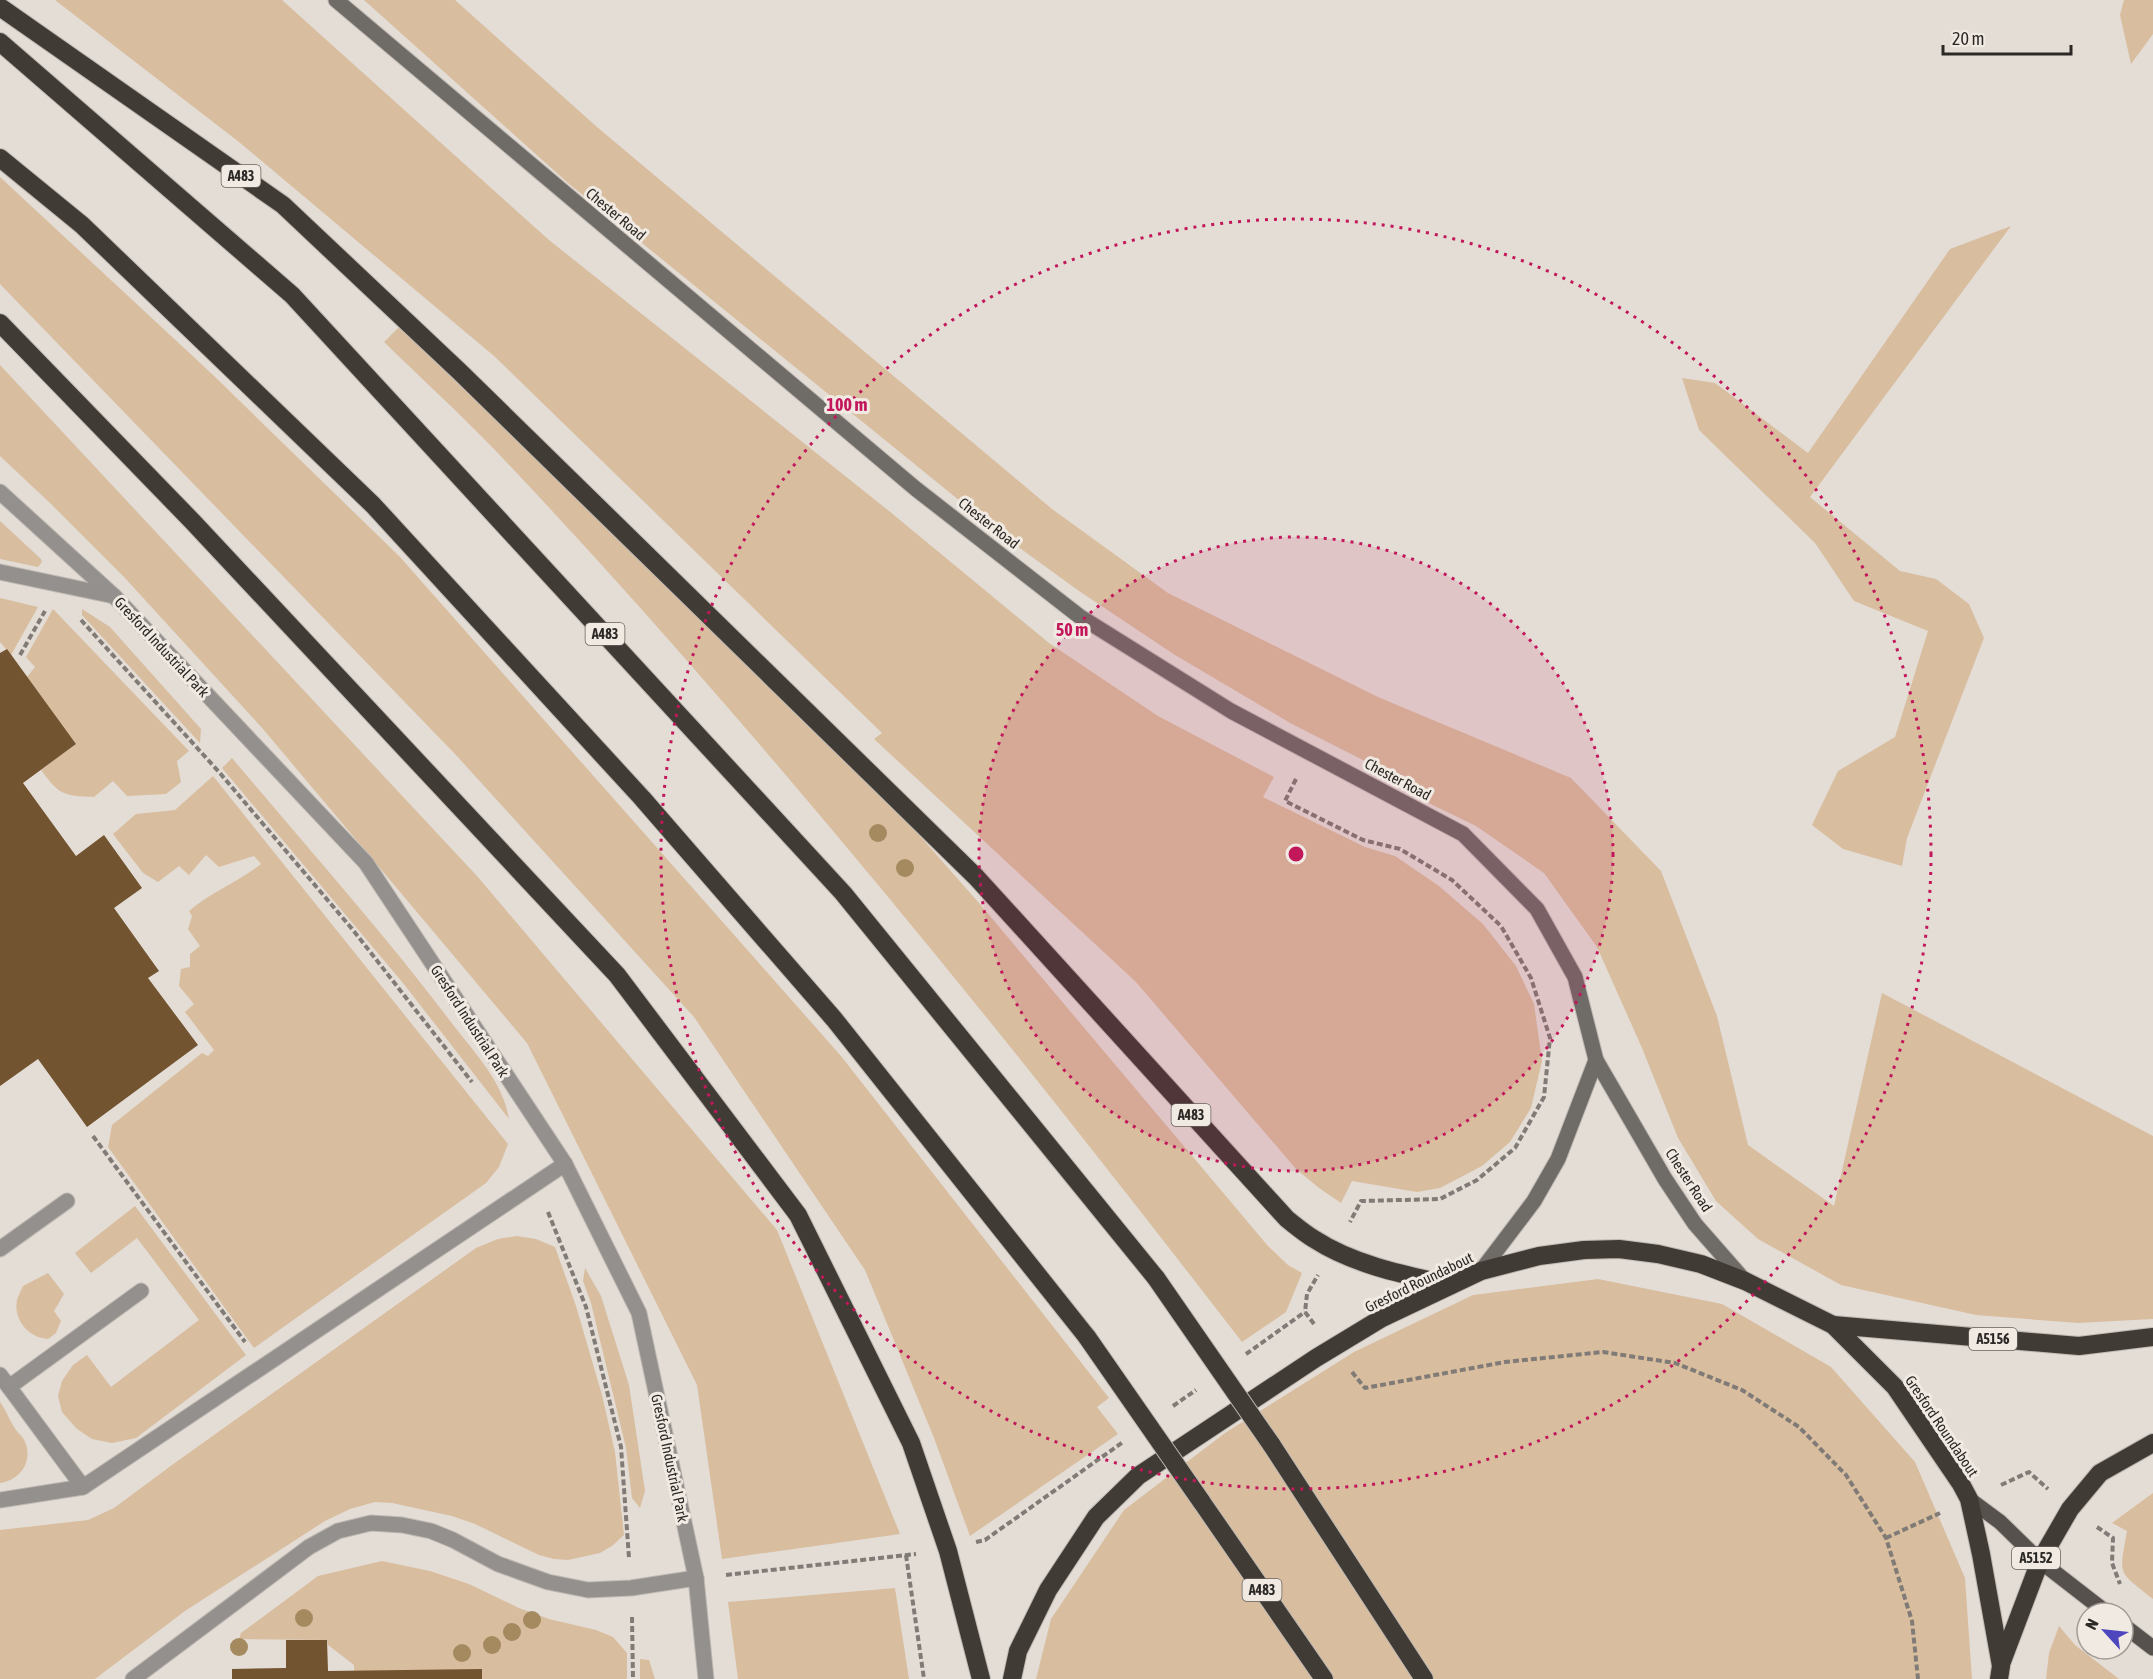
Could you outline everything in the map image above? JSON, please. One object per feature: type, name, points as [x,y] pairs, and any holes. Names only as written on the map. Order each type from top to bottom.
[{"type":"highway","name":"A483","points":[[0,7],[291,213],[525,434],[976,877],[1287,1219],[1314,1239],[1334,1250],[1389,1271],[1451,1285]]},
{"type":"highway","name":"A483","points":[[0,42],[292,295],[843,893],[1156,1278],[1271,1444],[1424,1679]]},
{"type":"highway","name":"A483","points":[[0,158],[82,225],[381,513],[642,798],[834,1020],[1087,1337],[1324,1679]]},
{"type":"highway","points":[[0,323],[193,522],[617,975],[798,1215],[911,1443],[948,1551],[981,1679]]},
{"type":"highway","name":"Gresford Roundabout","points":[[1012,1679],[1018,1651],[1048,1590],[1096,1517],[1138,1476],[1382,1318],[1480,1271],[1539,1256],[1584,1250],[1619,1250],[1658,1254],[1701,1264],[1745,1281],[1833,1325],[1895,1387],[1969,1499],[1981,1554],[2000,1672]]},
{"type":"highway","name":"A5156","points":[[1833,1325],[2079,1346],[2153,1337]]},
{"type":"highway","points":[[2000,1672],[2040,1561],[2070,1509],[2100,1473],[2153,1443]]},
{"type":"main road","name":"Chester Road","points":[[336,0],[916,489],[1079,616],[1232,711],[1463,834],[1537,909],[1575,977],[1596,1060],[1695,1224],[1745,1281]]},
{"type":"main road","points":[[1480,1271],[1534,1201],[1558,1159],[1596,1060]]},
{"type":"main road","name":"A5152","points":[[1969,1499],[2000,1522],[2040,1561],[2092,1601]]},
{"type":"main road","points":[[2135,1634],[2153,1648]]},
{"type":"lane","name":"Gresford Industrial Park","points":[[0,492],[114,596],[366,863],[565,1164],[639,1313],[696,1578],[706,1679]]},
{"type":"lane","points":[[0,572],[114,596]]},
{"type":"lane","points":[[0,1500],[83,1487],[565,1164]]},
{"type":"lane","points":[[0,1249],[67,1201]]},
{"type":"lane","points":[[83,1487],[5,1381],[141,1291]]},
{"type":"lane","points":[[133,1679],[309,1547],[338,1531],[370,1523],[402,1525],[431,1531],[498,1564],[548,1582],[588,1590],[632,1588],[696,1578]]},
{"type":"path","points":[[20,655],[48,604]]},
{"type":"path","points":[[80,619],[219,772],[331,904],[477,1089]]},
{"type":"path","points":[[1310,753],[1286,801],[1363,840],[1400,849],[1452,880],[1502,926],[1532,978],[1550,1038],[1544,1097],[1515,1148],[1477,1180],[1440,1199],[1361,1201],[1307,1294],[1305,1312],[1365,1388],[1505,1362],[1603,1352],[1675,1363],[1742,1390],[1798,1427],[1846,1475],[1886,1538],[1912,1621],[1918,1679]]},
{"type":"path","points":[[93,1136],[263,1367]]},
{"type":"path","points":[[537,1184],[586,1307],[621,1447],[632,1588],[633,1679]]},
{"type":"path","points":[[1237,1360],[1305,1312]]},
{"type":"path","points":[[1169,1409],[1198,1388]]},
{"type":"path","points":[[696,1578],[948,1551],[985,1540],[1130,1436]]},
{"type":"path","points":[[906,1555],[924,1679]]},
{"type":"shaded area","points":[[55,0],[282,0],[549,240],[889,511],[1049,643],[1158,716],[1274,777],[1263,797],[1365,847],[1395,856],[1439,886],[1483,924],[1516,966],[1534,1004],[1542,1061],[1531,1108],[1510,1142],[1482,1166],[1440,1188],[1417,1192],[1352,1181],[1341,1203],[1319,1188],[1296,1169],[1136,982],[874,739],[882,733],[494,356],[239,142]]},
{"type":"shaded area","points":[[364,0],[455,0],[597,127],[1052,509],[1168,593],[1378,697],[1571,778],[1661,871],[1717,1016],[1748,1145],[1834,1206],[1882,993],[2153,1136],[2153,1319],[2078,1323],[1976,1315],[1841,1285],[1758,1239],[1716,1201],[1678,1138],[1642,1048],[1597,947],[1544,873],[1476,826],[1412,795],[1417,785],[1402,780],[1292,724],[1175,655],[1079,591],[1002,535],[568,183]]},
{"type":"shaded area","points":[[2124,0],[2153,0],[2153,34],[2131,64],[2120,15]]},
{"type":"shaded area","points":[[0,177],[212,374],[400,557],[841,1056],[1109,1398],[1097,1407],[1118,1434],[970,1536],[934,1438],[865,1270],[694,1017],[455,754],[0,284]]},
{"type":"shaded area","points":[[2011,226],[1810,497],[1900,571],[1936,579],[1969,604],[1984,638],[1907,838],[1902,866],[1843,849],[1812,825],[1838,771],[1895,737],[1928,631],[1854,601],[1815,543],[1699,430],[1682,378],[1715,383],[1808,453],[1950,249]]},
{"type":"shaded area","points":[[399,327],[742,656],[889,801],[979,903],[1268,1246],[1288,1265],[1302,1273],[1286,1312],[1242,1342],[990,1022],[795,786],[553,512],[480,435],[384,342]]},
{"type":"shaded area","points":[[0,365],[477,876],[777,1230],[900,1534],[722,1559],[697,1385],[527,1043],[263,729],[124,577],[0,456]]},
{"type":"shaded area","points":[[0,521],[41,559],[42,562],[38,567],[0,559]]},
{"type":"shaded area","points":[[0,598],[38,607],[11,655],[0,642]]},
{"type":"shaded area","points":[[53,609],[189,751],[177,761],[181,782],[166,794],[127,796],[113,781],[94,797],[75,796],[57,789],[41,770],[76,744],[27,677],[35,667],[26,657]]},
{"type":"shaded area","points":[[82,609],[110,627],[201,729],[200,743],[82,615]]},
{"type":"shaded area","points":[[232,758],[371,922],[477,1055],[494,1079],[506,1105],[509,1119],[403,983],[222,768]]},
{"type":"shaded area","points":[[213,776],[508,1144],[499,1167],[486,1183],[254,1348],[108,1147],[112,1125],[202,1053],[208,1056],[214,1050],[185,1012],[194,1004],[179,986],[181,969],[190,967],[190,954],[200,946],[188,929],[192,916],[189,911],[261,864],[254,856],[219,867],[206,855],[189,875],[179,866],[158,882],[143,873],[113,834],[136,814],[175,810]]},
{"type":"shaded area","points":[[135,1206],[246,1355],[136,1438],[112,1443],[92,1439],[77,1429],[62,1412],[58,1396],[62,1381],[73,1365],[87,1355],[111,1387],[199,1320],[137,1238],[91,1273],[75,1253]]},
{"type":"shaded area","points":[[517,1236],[536,1239],[555,1247],[576,1306],[602,1395],[615,1452],[624,1535],[612,1546],[600,1553],[568,1560],[554,1559],[539,1555],[475,1524],[452,1516],[392,1503],[375,1502],[350,1509],[325,1521],[185,1611],[95,1679],[0,1679],[0,1530],[88,1520],[114,1508],[476,1248],[498,1239]]},
{"type":"shaded area","points":[[585,1268],[601,1296],[629,1385],[645,1491],[640,1508],[632,1498],[626,1448],[591,1303],[583,1281]]},
{"type":"shaded area","points":[[48,1273],[64,1294],[54,1311],[61,1321],[56,1333],[48,1339],[35,1335],[24,1327],[16,1307],[17,1298],[23,1286]]},
{"type":"shaded area","points":[[1598,1279],[1722,1304],[1831,1367],[1915,1462],[1965,1578],[1972,1679],[1036,1679],[1051,1619],[1124,1510],[1225,1433],[1354,1352],[1473,1295]]},
{"type":"shaded area","points":[[0,1402],[23,1438],[28,1453],[20,1473],[15,1478],[0,1483]]},
{"type":"shaded area","points":[[2153,1493],[2153,1599],[2127,1577],[2122,1565],[2127,1531],[2112,1523]]},
{"type":"shaded area","points":[[382,1561],[430,1571],[469,1584],[519,1608],[549,1619],[596,1630],[613,1637],[627,1653],[627,1679],[482,1679],[354,1671],[354,1665],[328,1645],[327,1640],[239,1639],[241,1633],[318,1576]]},
{"type":"shaded area","points":[[895,1588],[909,1679],[738,1679],[728,1602]]},
{"type":"shaded area","points":[[2059,1626],[2075,1645],[2075,1661],[2096,1661],[2119,1679],[2046,1679],[2049,1653]]},
{"type":"shaded area","points":[[640,1659],[649,1660],[655,1679],[640,1679]]},
{"type":"building","points":[[7,649],[76,744],[23,783],[76,856],[104,835],[142,888],[114,908],[159,971],[148,978],[198,1045],[87,1127],[38,1059],[0,1086],[0,653]]},
{"type":"building","points":[[286,1640],[327,1640],[328,1671],[482,1669],[482,1679],[232,1679],[232,1669],[286,1668]]}]
